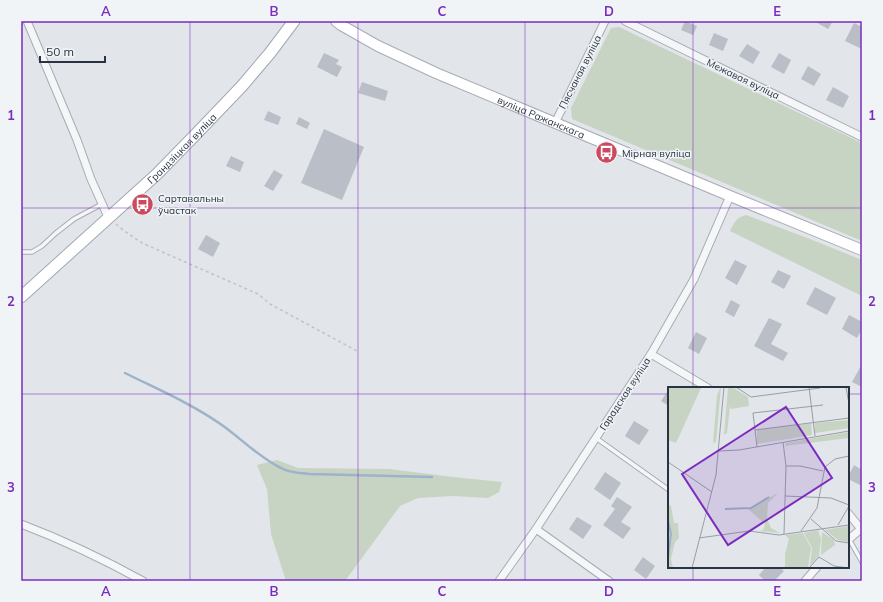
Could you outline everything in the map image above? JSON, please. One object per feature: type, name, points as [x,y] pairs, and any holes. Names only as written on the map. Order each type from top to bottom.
[{"type":"main road","name":"Грандзіцкая вуліца","points":[[21,297],[157,174],[242,86],[270,53],[294,21]]},
{"type":"street","points":[[27,21],[74,132],[91,180],[108,217]]},
{"type":"street","name":"вуліца Ражанскага","points":[[336,21],[378,46],[436,73],[862,250]]},
{"type":"street","name":"Пясчаная вуліца","points":[[554,123],[605,21]]},
{"type":"street","name":"Межавая вуліца","points":[[624,21],[862,137]]},
{"type":"street","name":"Гарадская вуліца","points":[[499,581],[536,529],[651,354],[694,279],[730,196]]},
{"type":"street","points":[[651,354],[706,387]]},
{"type":"street","points":[[849,514],[861,529],[849,539]]},
{"type":"street","points":[[21,524],[50,535],[143,581]]},
{"type":"street","points":[[536,529],[609,581]]},
{"type":"street","points":[[804,581],[816,568]]},
{"type":"lane","points":[[21,252],[32,252],[42,246],[74,218],[102,204]]},
{"type":"lane","points":[[596,438],[668,489]]},
{"type":"lane","points":[[849,539],[862,562]]},
{"type":"path","points":[[108,217],[123,230],[142,243],[258,294],[270,304],[356,351]]},
{"type":"green space","points":[[619,27],[862,143],[862,241],[572,119],[571,108],[611,28]]},
{"type":"green space","points":[[746,215],[862,260],[862,296],[730,231],[736,220]]},
{"type":"green space","points":[[277,460],[298,468],[389,469],[502,482],[499,492],[488,498],[453,496],[418,498],[400,506],[345,581],[286,581],[271,534],[267,489],[257,465]]},
{"type":"building","points":[[685,21],[697,26],[693,35],[681,30]]},
{"type":"building","points":[[814,21],[833,21],[828,29]]},
{"type":"building","points":[[854,23],[862,27],[862,49],[845,41]]},
{"type":"building","points":[[714,33],[728,39],[723,51],[709,45]]},
{"type":"building","points":[[747,44],[760,52],[753,64],[739,56]]},
{"type":"building","points":[[324,53],[339,60],[336,64],[342,67],[337,77],[317,67]]},
{"type":"building","points":[[779,53],[791,60],[784,74],[771,67]]},
{"type":"building","points":[[808,66],[821,74],[814,86],[801,79]]},
{"type":"building","points":[[362,82],[388,91],[385,101],[358,93]]},
{"type":"building","points":[[833,87],[849,96],[843,108],[826,100]]},
{"type":"building","points":[[268,111],[281,117],[278,125],[264,120]]},
{"type":"building","points":[[299,117],[310,123],[307,129],[296,124]]},
{"type":"building","points":[[324,129],[364,147],[342,200],[301,183]]},
{"type":"building","points":[[231,156],[244,162],[240,172],[226,166]]},
{"type":"building","points":[[274,170],[283,175],[273,191],[264,186]]},
{"type":"building","points":[[206,235],[220,243],[213,257],[198,249]]},
{"type":"building","points":[[735,260],[747,266],[737,285],[725,278]]},
{"type":"building","points":[[778,270],[791,276],[784,289],[771,282]]},
{"type":"building","points":[[815,287],[836,298],[827,315],[806,304]]},
{"type":"building","points":[[731,300],[740,305],[734,317],[725,312]]},
{"type":"building","points":[[849,315],[862,322],[862,329],[857,338],[842,329]]},
{"type":"building","points":[[769,318],[782,324],[771,344],[788,353],[783,361],[754,346]]},
{"type":"building","points":[[696,332],[707,338],[699,354],[688,348]]},
{"type":"building","points":[[862,364],[862,387],[852,382]]},
{"type":"building","points":[[668,390],[668,405],[661,401]]},
{"type":"building","points":[[634,421],[649,430],[639,445],[625,436]]},
{"type":"building","points":[[854,465],[862,470],[862,486],[849,480],[849,475]]},
{"type":"building","points":[[605,472],[621,483],[610,500],[594,489]]},
{"type":"building","points":[[617,497],[632,507],[621,522],[631,528],[623,539],[603,525],[615,509],[611,506]]},
{"type":"building","points":[[577,517],[592,526],[583,539],[569,529]]},
{"type":"building","points":[[643,557],[655,566],[646,579],[634,570]]},
{"type":"building","points":[[765,568],[780,568],[784,571],[774,581],[765,581],[759,575]]},
{"type":"waterway","points":[[125,373],[197,409],[227,429],[257,453],[284,470],[310,474],[432,477]]},
{"type":"place","name":"Мірная вуліца","points":[[607,153]]},
{"type":"place","name":"Сартавальны ўчастак","points":[[143,204]]}]
